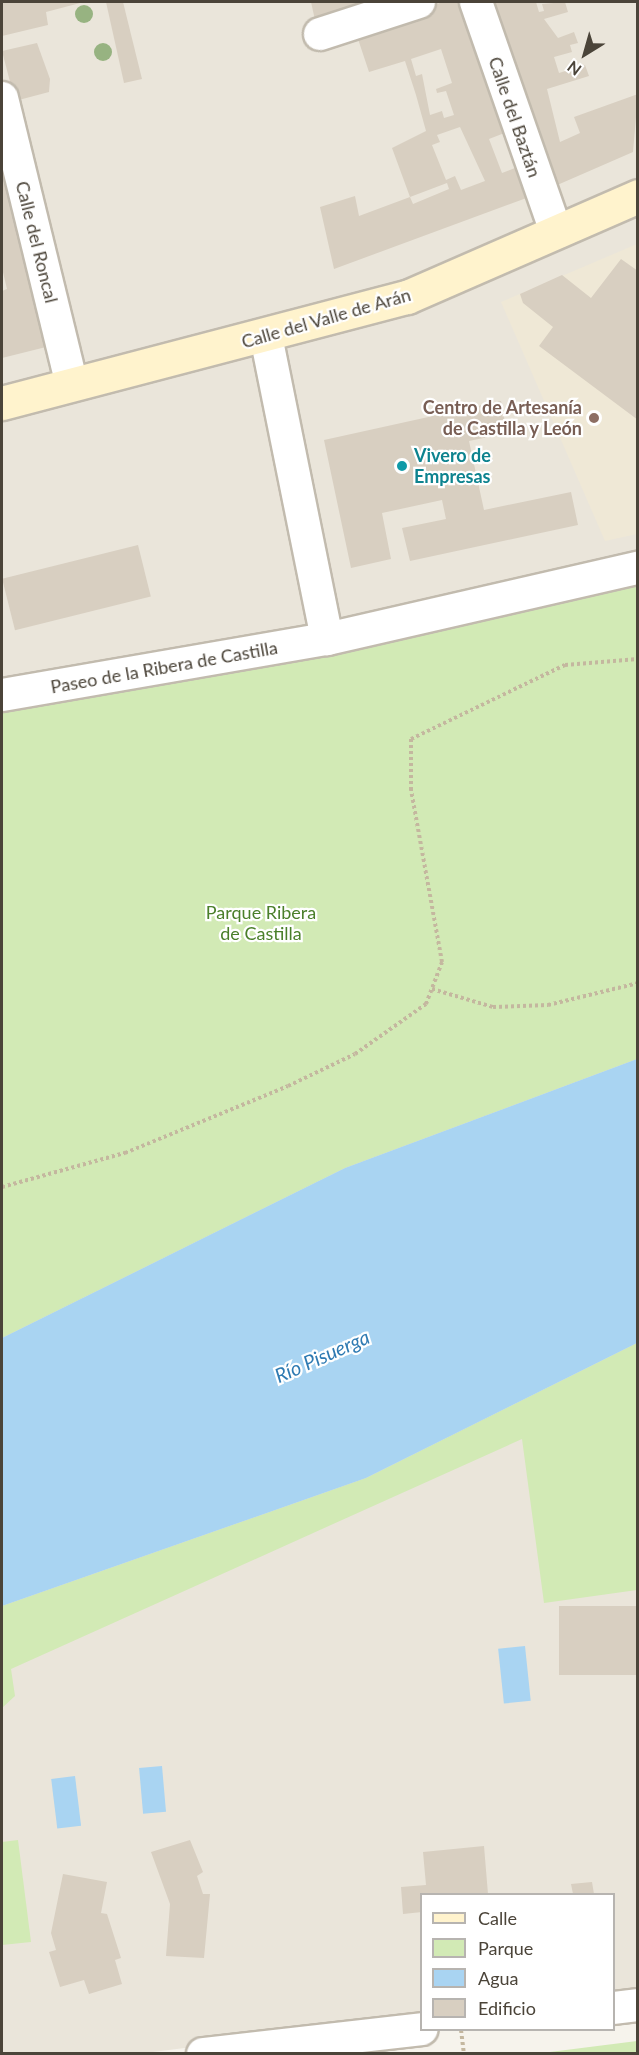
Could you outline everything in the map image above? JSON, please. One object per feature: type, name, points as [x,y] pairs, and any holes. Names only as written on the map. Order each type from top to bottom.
[{"type":"street","points":[[320,34],[419,2]]},
{"type":"street","name":"Calle del Baztán","points":[[476,2],[556,232]]},
{"type":"street","name":"Calle del Roncal","points":[[2,98],[72,385]]},
{"type":"street","name":"Calle del Valle de Arán","points":[[2,403],[266,336],[407,297],[638,196]]},
{"type":"street","points":[[266,336],[327,639]]},
{"type":"street","name":"Paseo de la Ribera de Castilla","points":[[2,695],[327,639],[638,568]]},
{"type":"street","points":[[615,2008],[638,2005]]},
{"type":"street","points":[[203,2054],[420,2029]]},
{"type":"path","points":[[2,1187],[125,1153],[288,1086],[355,1054],[426,1004],[442,962],[411,790],[411,739],[565,665],[638,659]]},
{"type":"path","points":[[432,989],[493,1007],[548,1005],[638,983]]},
{"type":"path","points":[[461,2031],[464,2054]]},
{"type":"shaded area","points":[[2,2],[637,2],[637,1990],[615,1993],[615,1893],[420,1893],[420,2018],[145,2053],[2,2054]]},
{"type":"shaded area","name":"Centro de Artesanía de Castilla y León","points":[[637,244],[637,534],[605,541],[501,302]]},
{"type":"green space","name":"Parque Ribera de Castilla","points":[[637,578],[637,1059],[345,1168],[2,1338],[2,704]]},
{"type":"green space","points":[[637,1343],[637,1590],[544,1603],[522,1439],[11,1669],[15,1696],[2,1708],[2,1606],[366,1478]]},
{"type":"green space","points":[[18,1840],[31,1942],[2,1945],[2,1842]]},
{"type":"green space","points":[[637,2041],[637,2053],[542,2053]]},
{"type":"water","name":"Río Pisuerga","points":[[637,1059],[637,1343],[366,1478],[2,1606],[2,1338],[345,1168]]},
{"type":"water","points":[[525,1646],[531,1701],[504,1704],[498,1649]]},
{"type":"water","points":[[162,1766],[166,1812],[143,1814],[139,1768]]},
{"type":"water","points":[[75,1776],[81,1826],[57,1829],[51,1779]]},
{"type":"building","points":[[2,2],[84,2],[46,12],[48,25],[2,36]]},
{"type":"building","points":[[106,2],[123,2],[142,79],[124,83]]},
{"type":"building","points":[[311,2],[393,2],[317,29]]},
{"type":"building","points":[[443,2],[464,2],[507,132],[489,139],[502,173],[520,166],[532,196],[334,269],[320,207],[355,196],[359,216],[410,197],[392,148],[426,131],[405,61],[369,72],[355,30]],"holes":[[[441,49],[452,83],[436,89],[437,93],[446,91],[454,115],[444,118],[442,111],[430,115],[422,74],[416,76],[411,59]],[[460,127],[485,181],[461,190],[455,176],[446,180],[432,145],[440,142],[437,135]],[[447,183],[449,189],[413,204],[410,197]]]},
{"type":"building","points":[[489,2],[536,2],[539,12],[544,11],[542,4],[565,2],[568,12],[544,19],[558,38],[574,32],[578,43],[570,45],[572,52],[554,57],[559,73],[585,65],[589,76],[547,89],[560,142],[580,133],[574,117],[638,94],[633,152],[555,186]]},
{"type":"building","points":[[37,43],[50,79],[49,92],[15,101],[2,51]]},
{"type":"building","points":[[2,165],[46,347],[2,358],[2,291],[7,289],[2,268]]},
{"type":"building","points":[[621,259],[638,271],[638,420],[539,346],[553,327],[523,303],[520,294],[562,275],[591,298]]},
{"type":"building","name":"Vivero de Empresas","points":[[501,401],[507,433],[469,441],[484,510],[571,492],[578,525],[410,561],[402,528],[446,519],[442,500],[382,513],[391,559],[351,568],[324,440]]},
{"type":"building","points":[[138,545],[151,596],[15,630],[2,579]]},
{"type":"building","points":[[559,1606],[638,1606],[638,1675],[559,1675]]},
{"type":"building","points":[[190,1840],[203,1872],[197,1876],[203,1894],[210,1894],[204,1958],[166,1956],[170,1904],[151,1852]]},
{"type":"building","points":[[484,1846],[488,1893],[420,1893],[420,1912],[403,1914],[401,1887],[426,1885],[423,1852]]},
{"type":"building","points":[[63,1874],[107,1882],[101,1913],[107,1914],[121,1958],[115,1960],[122,1984],[89,1994],[84,1980],[60,1987],[49,1952],[56,1950],[51,1933]]},
{"type":"building","points":[[592,1882],[594,1893],[573,1893],[571,1884]]},
{"type":"place","name":"Centro de Artesanía de Castilla y León","points":[[594,418]]},
{"type":"place","name":"Vivero de Empresas","points":[[402,466]]}]
